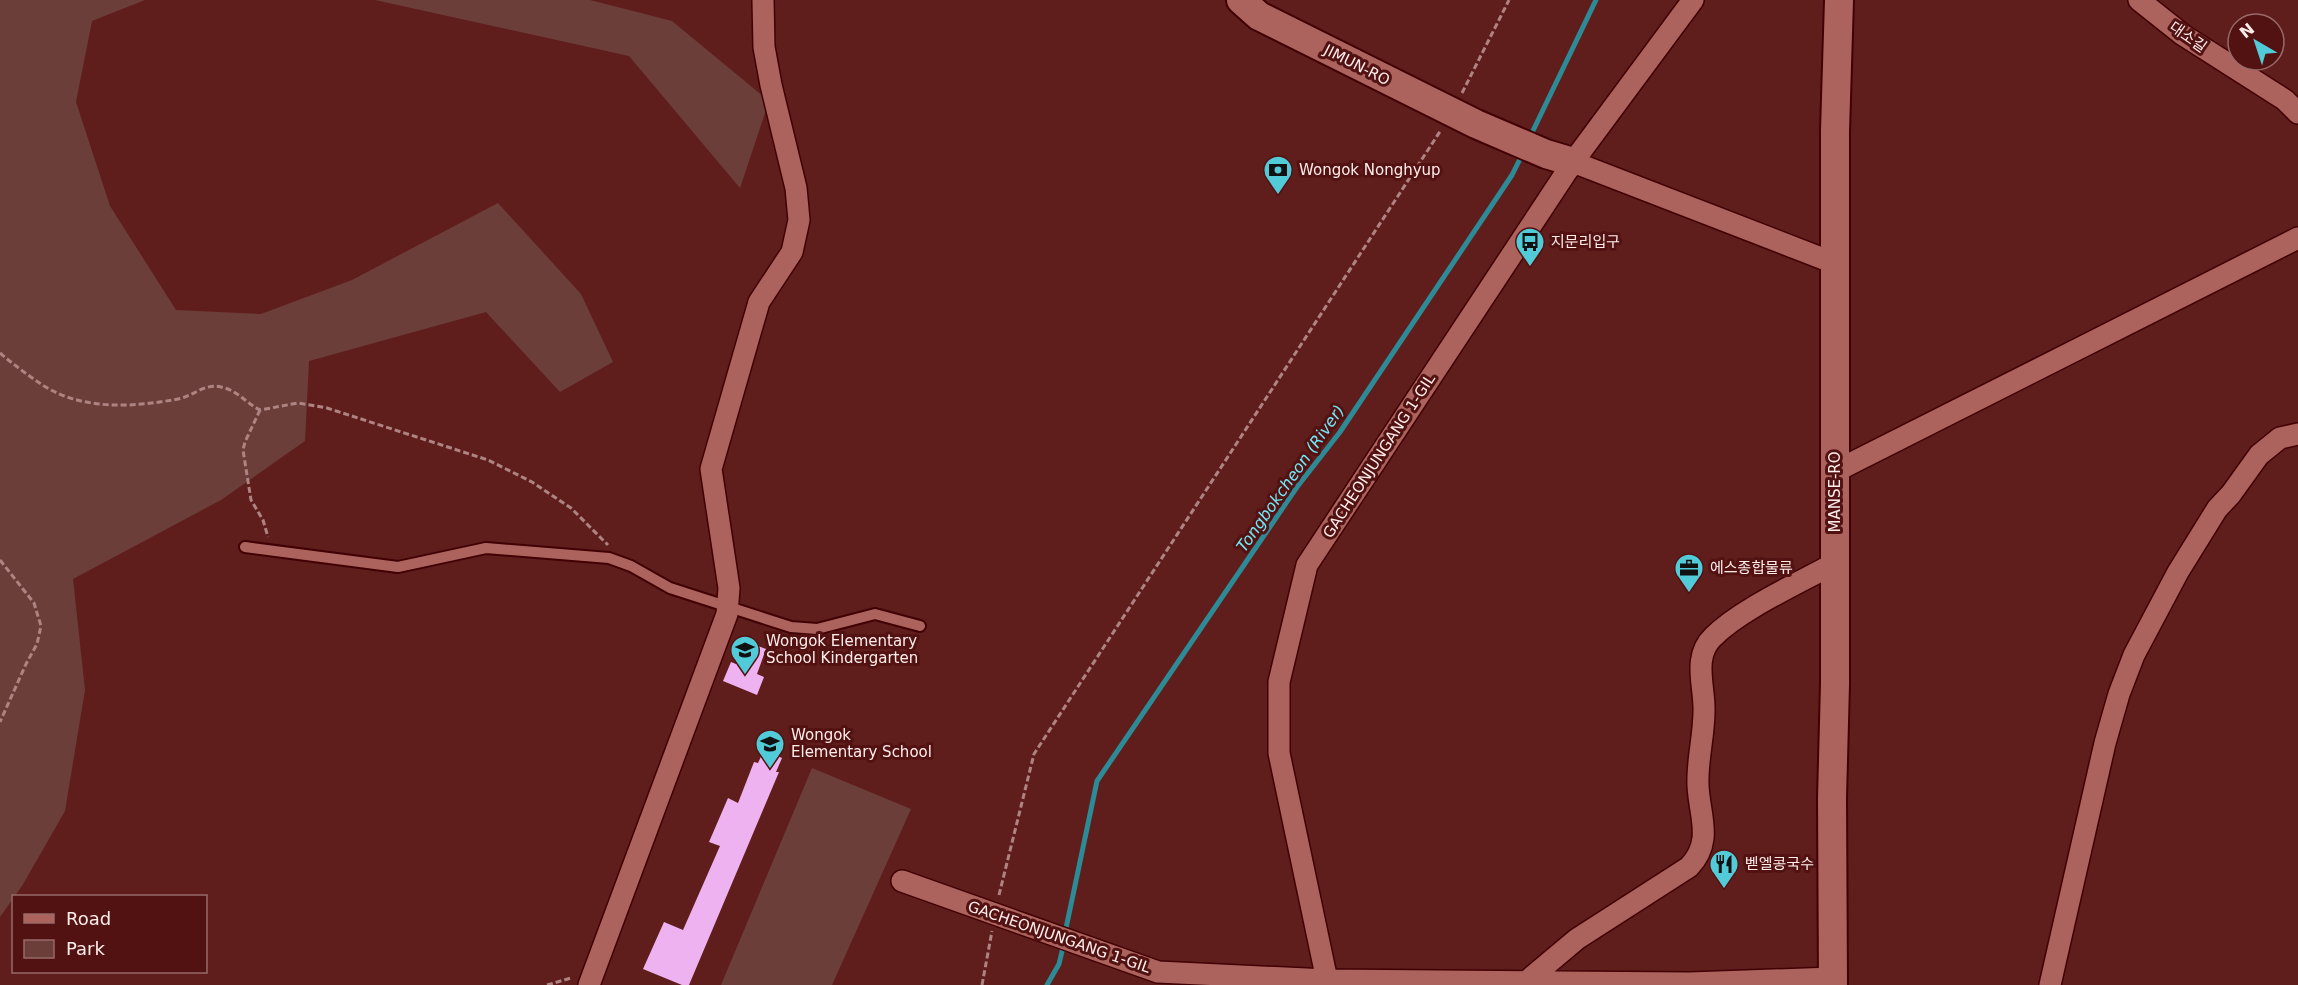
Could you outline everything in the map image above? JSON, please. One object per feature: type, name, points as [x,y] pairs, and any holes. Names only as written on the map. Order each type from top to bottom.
[{"type":"main road","name":"JIMUN-RO","points":[[1241,0],[1259,16],[1464,118],[1546,154],[1573,162]]},
{"type":"main road","name":"MANSE-RO","points":[[1833,982],[1834,131],[1839,0]]},
{"type":"street","points":[[589,985],[727,614],[729,588],[711,469],[759,302],[792,252],[799,220],[796,188],[764,47],[763,0]]},
{"type":"street","name":"GACHEONJUNGANG 1-GIL","points":[[902,881],[1158,972],[1328,983],[1279,753],[1279,682],[1307,565],[1573,162],[1693,0]]},
{"type":"street","name":"대소길","points":[[2139,0],[2183,35],[2285,100],[2298,112]]},
{"type":"street","points":[[1573,162],[1834,263]]},
{"type":"street","points":[[1834,472],[2298,238]]},
{"type":"street","points":[[2050,985],[2105,743],[2119,694],[2134,655],[2178,572],[2217,509],[2259,455],[2280,438],[2298,434]]},
{"type":"street","points":[[1527,981],[1577,939],[1689,867],[1700,856],[1703,818],[1698,785],[1704,710],[1700,679],[1704,651],[1712,638],[1741,616],[1835,563]]},
{"type":"street","points":[[1328,983],[1833,982]]},
{"type":"lane","points":[[245,547],[398,567],[486,548],[609,558],[631,566],[670,588],[791,627],[817,629],[874,614],[920,626]]},
{"type":"path","points":[[982,985],[1003,917],[1034,754],[1464,118],[1509,0]]},
{"type":"path","points":[[0,353],[45,386],[77,400],[96,404],[137,405],[183,398],[204,387],[218,386],[238,393],[260,410],[298,403],[327,408],[488,460],[532,482],[571,508],[631,566]]},
{"type":"path","points":[[260,410],[244,442],[243,450],[251,500],[267,528],[269,549]]},
{"type":"path","points":[[0,560],[34,603],[41,626],[38,644],[26,664],[0,722]]},
{"type":"green space","points":[[0,0],[145,0],[92,21],[76,102],[110,206],[176,310],[261,314],[352,280],[498,203],[581,294],[613,362],[560,392],[486,312],[309,361],[305,441],[221,500],[73,579],[85,690],[65,811],[22,886],[16,895],[12,895],[12,900],[0,917]]},
{"type":"green space","points":[[375,0],[590,0],[672,21],[769,101],[740,188],[629,56]]},
{"type":"green space","points":[[812,768],[911,809],[832,985],[721,985]]},
{"type":"building","points":[[745,641],[766,649],[757,674],[764,677],[757,695],[723,681],[731,662],[736,664]]},
{"type":"building","points":[[764,750],[782,758],[776,772],[779,772],[689,985],[682,985],[643,969],[664,922],[683,930],[720,846],[709,842],[728,798],[738,803],[754,762],[758,763]]},
{"type":"waterway","name":"Tongbokcheon (River)","points":[[1529,139],[1596,0]]},
{"type":"waterway","name":"Tongbokcheon (River)","points":[[1065,933],[1097,781],[1297,487],[1340,432],[1512,175],[1523,153]]},
{"type":"waterway","name":"Tongbokcheon (River)","points":[[1047,985],[1059,964],[1064,943]]},
{"type":"place","name":"Wongok Nonghyup","points":[[1278,196]]},
{"type":"place","name":"지문리입구","points":[[1530,268]]},
{"type":"place","name":"에스종합물류","points":[[1689,594]]},
{"type":"place","name":"Wongok Elementary School Kindergarten","points":[[745,676]]},
{"type":"place","name":"Wongok Elementary School","points":[[770,770]]},
{"type":"place","name":"벧엘콩국수","points":[[1724,890]]}]
